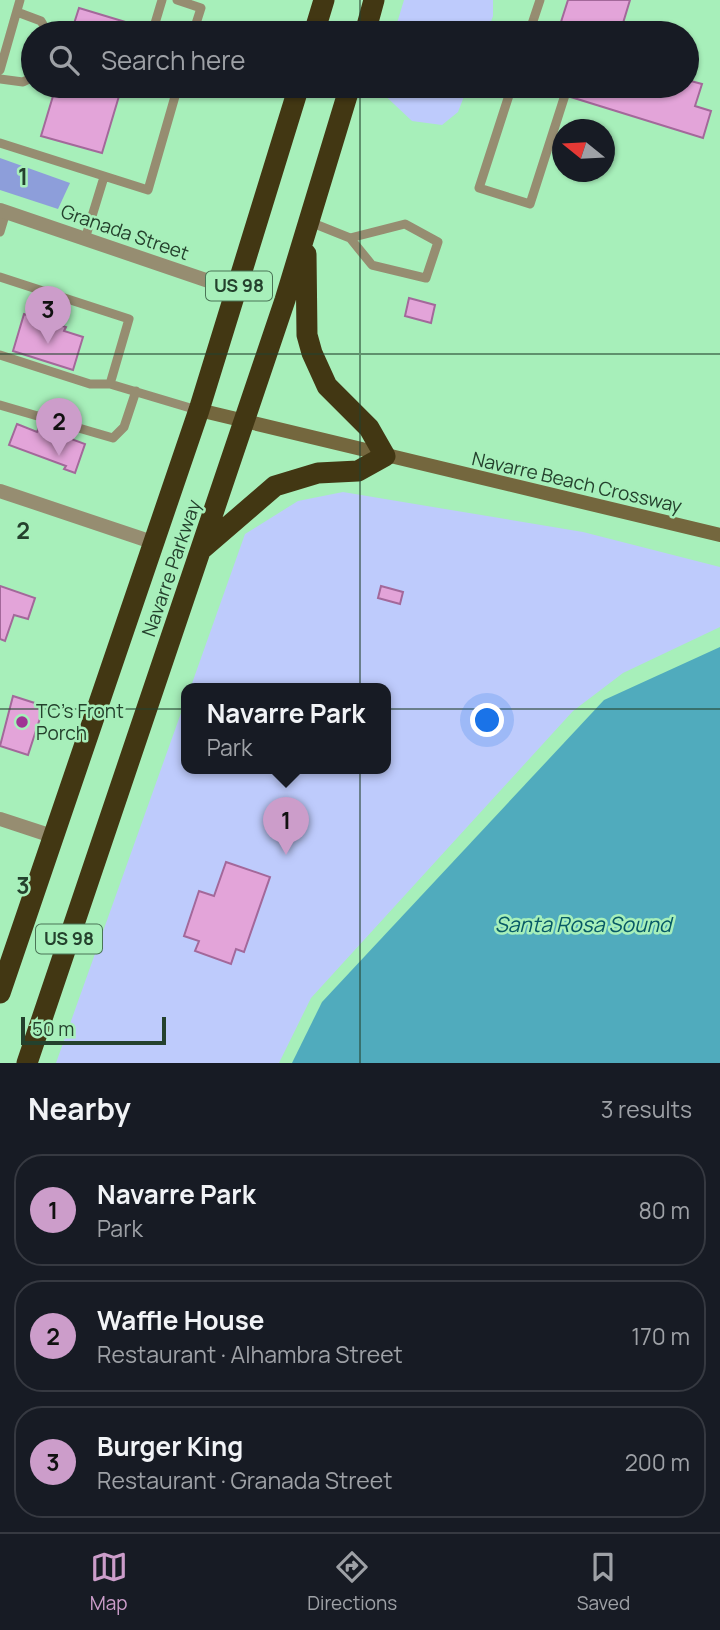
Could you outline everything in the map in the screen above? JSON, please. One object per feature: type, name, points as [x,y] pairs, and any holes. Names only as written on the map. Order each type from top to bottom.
[{"type":"highway","points":[[318,21],[324,0]]},
{"type":"highway","points":[[368,21],[374,0]]},
{"type":"highway","name":"Navarre Parkway","points":[[0,993],[199,410],[238,291],[295,98]]},
{"type":"highway","name":"Navarre Parkway","points":[[27,1063],[245,420],[308,230],[347,98]]},
{"type":"highway","points":[[201,549],[275,486],[318,473],[358,471],[385,456],[369,428],[327,386],[312,353],[307,335],[308,230]]},
{"type":"main road","name":"Navarre Beach Crossway","points":[[199,410],[720,535]]},
{"type":"street","name":"Granada Street","points":[[3,211],[238,291]]},
{"type":"street","points":[[0,491],[152,542]]},
{"type":"street","points":[[0,819],[52,836]]},
{"type":"lane","points":[[0,69],[20,0]]},
{"type":"lane","points":[[156,21],[162,0]]},
{"type":"lane","points":[[177,0],[201,8],[197,21]]},
{"type":"lane","points":[[533,21],[540,0]]},
{"type":"lane","points":[[17,12],[41,21]]},
{"type":"lane","points":[[0,79],[21,82]]},
{"type":"lane","points":[[0,143],[148,190],[175,98]]},
{"type":"lane","points":[[508,98],[479,188],[530,204],[564,98]]},
{"type":"lane","points":[[85,239],[104,177]]},
{"type":"lane","points":[[0,232],[3,211]]},
{"type":"lane","points":[[308,230],[350,238],[405,224],[438,242],[426,278],[372,265],[350,238]]},
{"type":"lane","points":[[0,278],[129,318],[110,384]]},
{"type":"lane","points":[[0,355],[90,384],[110,384],[199,410]]},
{"type":"lane","points":[[0,405],[113,438],[124,427],[136,391]]},
{"type":"shaded area","points":[[404,0],[493,0],[491,21],[398,21]]},
{"type":"shaded area","points":[[388,98],[463,98],[458,112],[442,125],[412,121]]},
{"type":"shaded area","points":[[0,158],[70,183],[58,209],[0,190]]},
{"type":"shaded area","points":[[343,492],[583,532],[720,567],[720,627],[623,673],[573,711],[311,998],[279,1063],[56,1063],[181,713],[181,774],[391,774],[391,683],[192,683],[245,534],[298,501]]},
{"type":"water","name":"Santa Rosa Sound","points":[[720,647],[720,1063],[292,1063],[322,1002],[604,700]]},
{"type":"building","points":[[568,0],[630,0],[624,21],[561,21]]},
{"type":"building","points":[[79,8],[122,21],[75,21]]},
{"type":"building","points":[[52,98],[118,98],[102,153],[41,136]]},
{"type":"building","points":[[574,98],[698,98],[695,106],[711,111],[703,138]]},
{"type":"building","points":[[409,298],[435,305],[431,323],[405,316]]},
{"type":"building","points":[[24,314],[66,327],[64,331],[83,337],[73,370],[13,351]]},
{"type":"building","points":[[17,424],[37,432],[39,427],[85,444],[75,473],[64,469],[66,466],[9,445]]},
{"type":"building","points":[[0,586],[35,598],[28,619],[14,615],[5,641],[0,639]]},
{"type":"building","points":[[381,586],[403,592],[400,604],[378,598]]},
{"type":"building","name":"TC's Front Porch","points":[[13,696],[44,706],[28,755],[0,746]]},
{"type":"building","points":[[226,862],[270,877],[244,952],[236,949],[231,964],[195,951],[199,941],[184,936],[199,891],[214,896]]},
{"type":"place","name":"Burger King","points":[[48,344]]},
{"type":"place","name":"Waffle House","points":[[59,456]]},
{"type":"place","name":"TC's Front Porch","points":[[22,722]]},
{"type":"place","name":"Navarre Park","points":[[286,855]]}]
